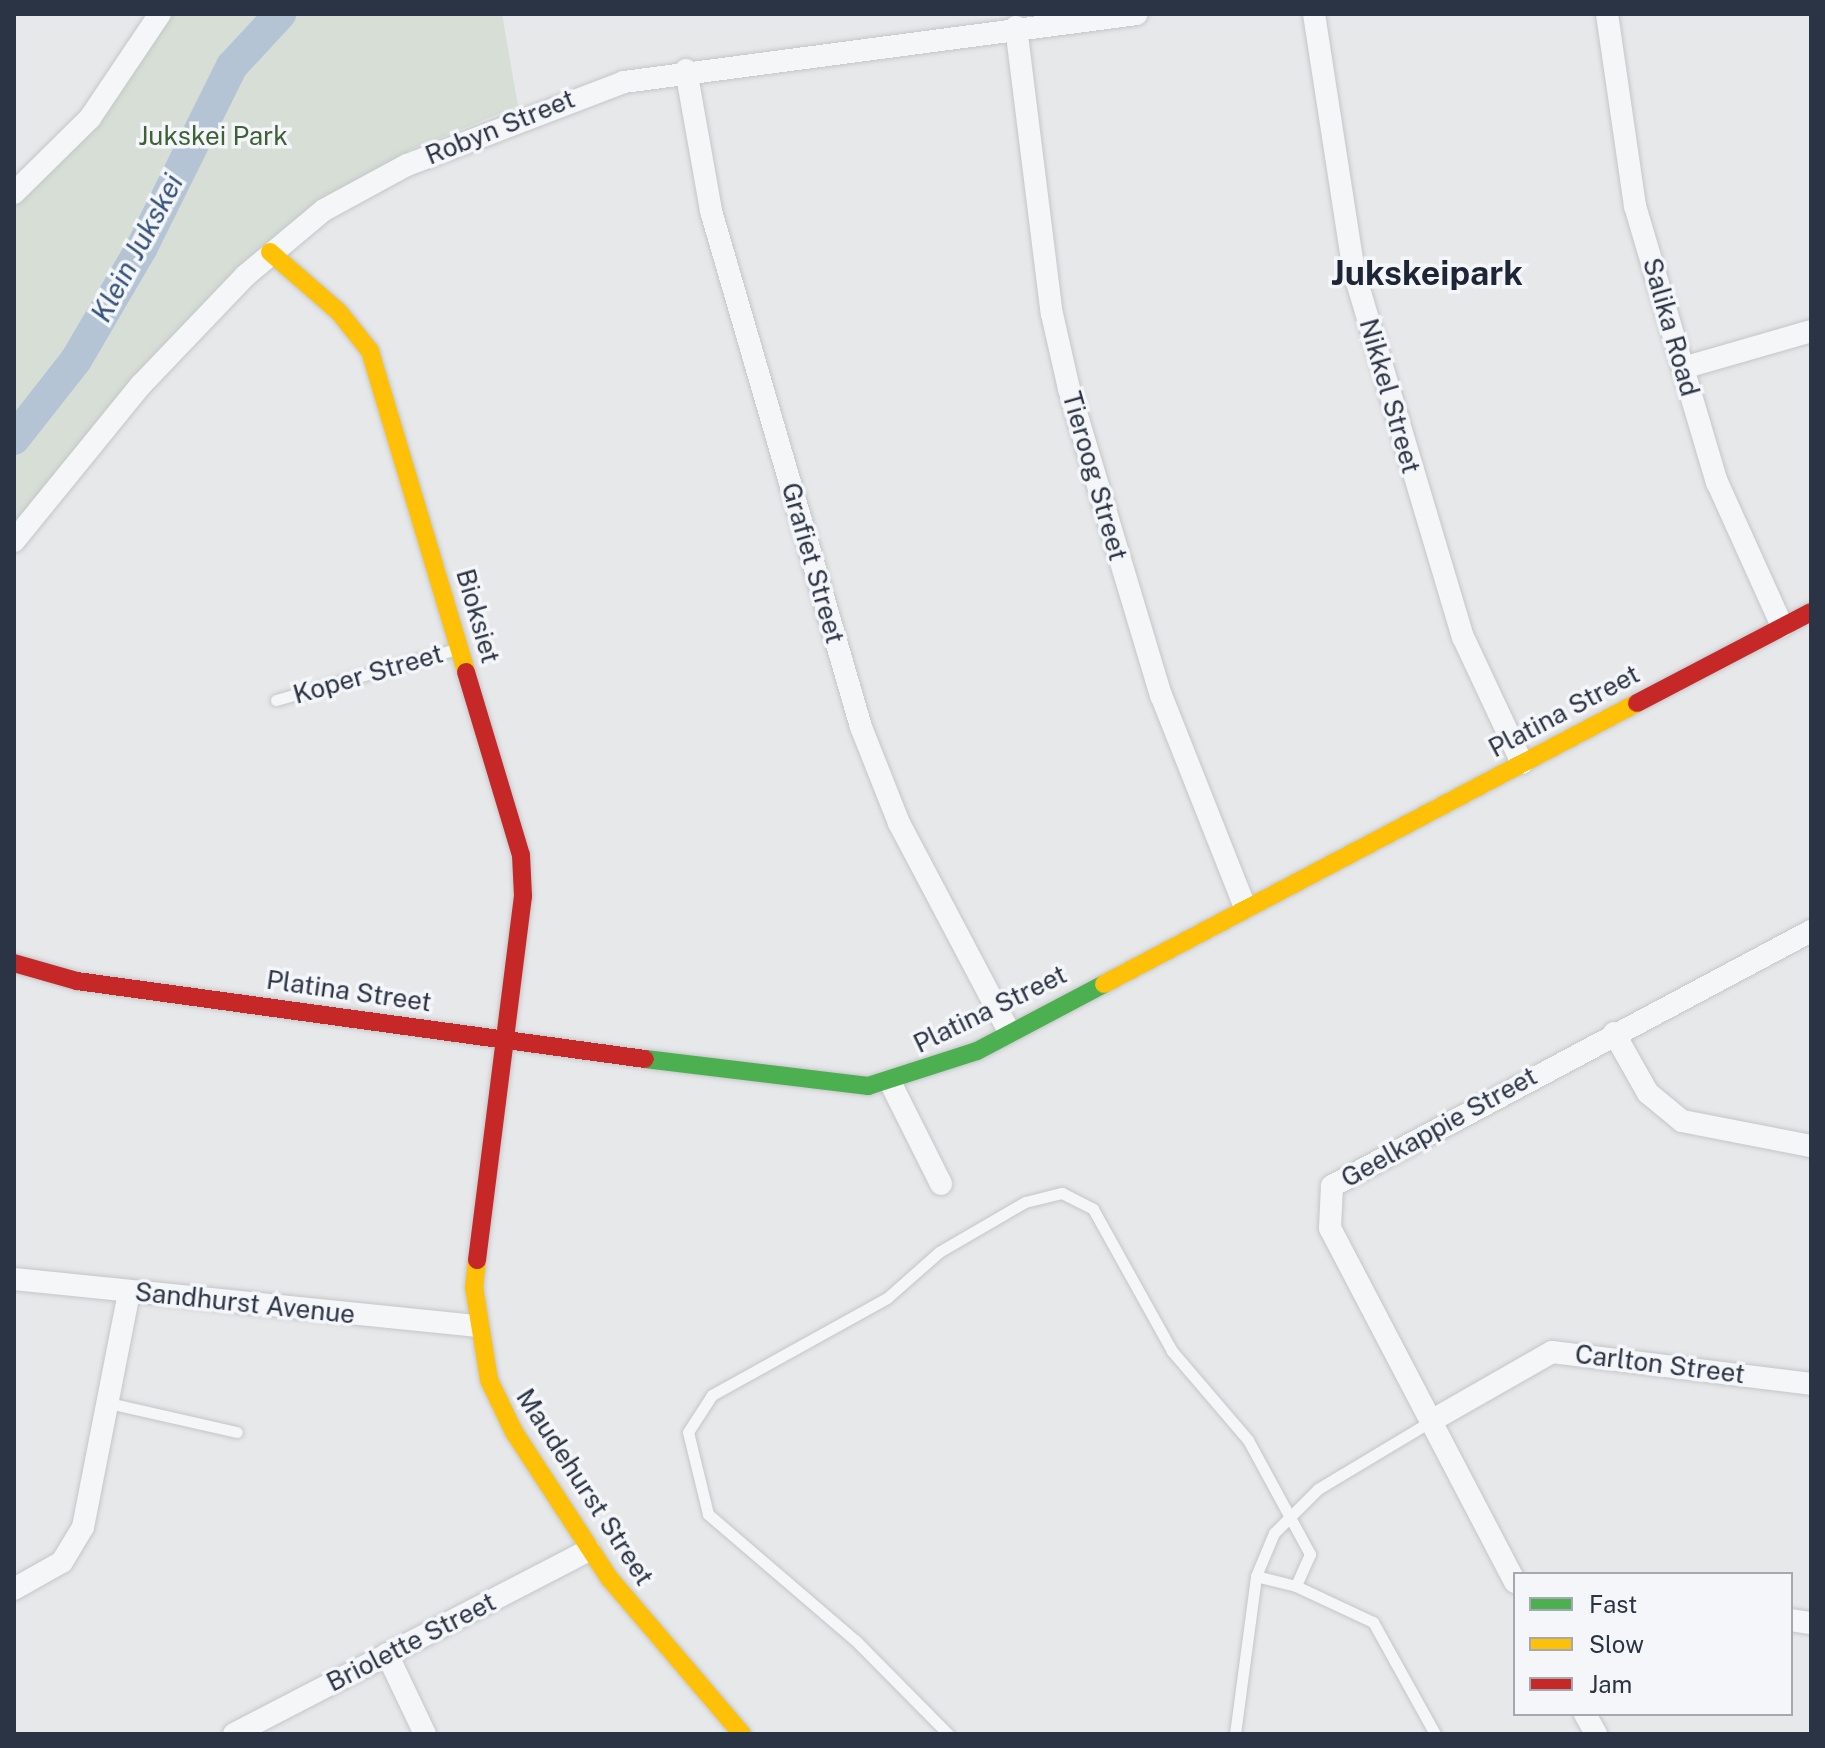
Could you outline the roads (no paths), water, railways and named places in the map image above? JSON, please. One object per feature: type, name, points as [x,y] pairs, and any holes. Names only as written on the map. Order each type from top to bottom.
[{"type":"street","points":[[14,193],[90,118],[160,14]]},
{"type":"street","name":"Robyn Street","points":[[14,541],[141,385],[270,252],[346,197],[438,150],[583,94],[686,70],[1137,14]]},
{"type":"street","name":"Nikkel Street","points":[[1314,14],[1357,285],[1463,637],[1522,763]]},
{"type":"street","name":"Salika Road","points":[[1607,14],[1635,206],[1728,512],[1782,626]]},
{"type":"street","name":"Tieroog Street","points":[[1016,27],[1052,314],[1069,389],[1165,705],[1245,907]]},
{"type":"street","name":"Grafiet Street","points":[[686,70],[713,219],[861,727],[899,823],[1009,1032]]},
{"type":"street","name":"Bioksiet","points":[[270,252],[339,312],[370,351],[460,647],[523,868],[504,1039]]},
{"type":"street","points":[[1683,368],[1811,331]]},
{"type":"street","name":"Platina Street","points":[[14,963],[77,981],[777,1076],[890,1082],[1009,1032],[1811,612]]},
{"type":"street","name":"Geelkappie Street","points":[[1513,1578],[1330,1228],[1332,1186],[1614,1033],[1811,931]]},
{"type":"street","points":[[1614,1033],[1648,1093],[1682,1121],[1811,1146]]},
{"type":"street","name":"Maudehurst Street","points":[[504,1039],[476,1259],[476,1326],[505,1416],[589,1550],[673,1661],[742,1734]]},
{"type":"street","points":[[890,1082],[941,1184]]},
{"type":"street","name":"Sandhurst Avenue","points":[[14,1279],[476,1326]]},
{"type":"street","points":[[14,1589],[62,1562],[78,1539],[109,1403],[129,1292]]},
{"type":"street","name":"Carlton Street","points":[[1431,1421],[1552,1352],[1811,1384]]},
{"type":"street","name":"Briolette Street","points":[[234,1734],[589,1550]]},
{"type":"street","points":[[387,1654],[425,1734]]},
{"type":"street","points":[[1586,1716],[1596,1734]]},
{"type":"lane","name":"Koper Street","points":[[276,700],[460,647]]},
{"type":"lane","points":[[948,1734],[856,1641],[703,1508],[688,1432],[712,1395],[887,1298],[939,1252],[1025,1202],[1070,1195],[1093,1209],[1172,1351],[1248,1440],[1291,1513],[1310,1554],[1296,1586]]},
{"type":"lane","points":[[109,1403],[237,1432]]},
{"type":"lane","points":[[1235,1734],[1256,1576],[1291,1513],[1431,1421]]},
{"type":"lane","points":[[1256,1576],[1296,1586],[1373,1622],[1435,1734]]},
{"type":"waterway","name":"Klein Jukskei","points":[[14,439],[76,360],[142,247],[232,66],[280,14]]},
{"type":"district","name":"Jukskeipark","points":[[1427,274]]},
{"type":"park label","name":"Jukskei Park","points":[[213,136]]}]
